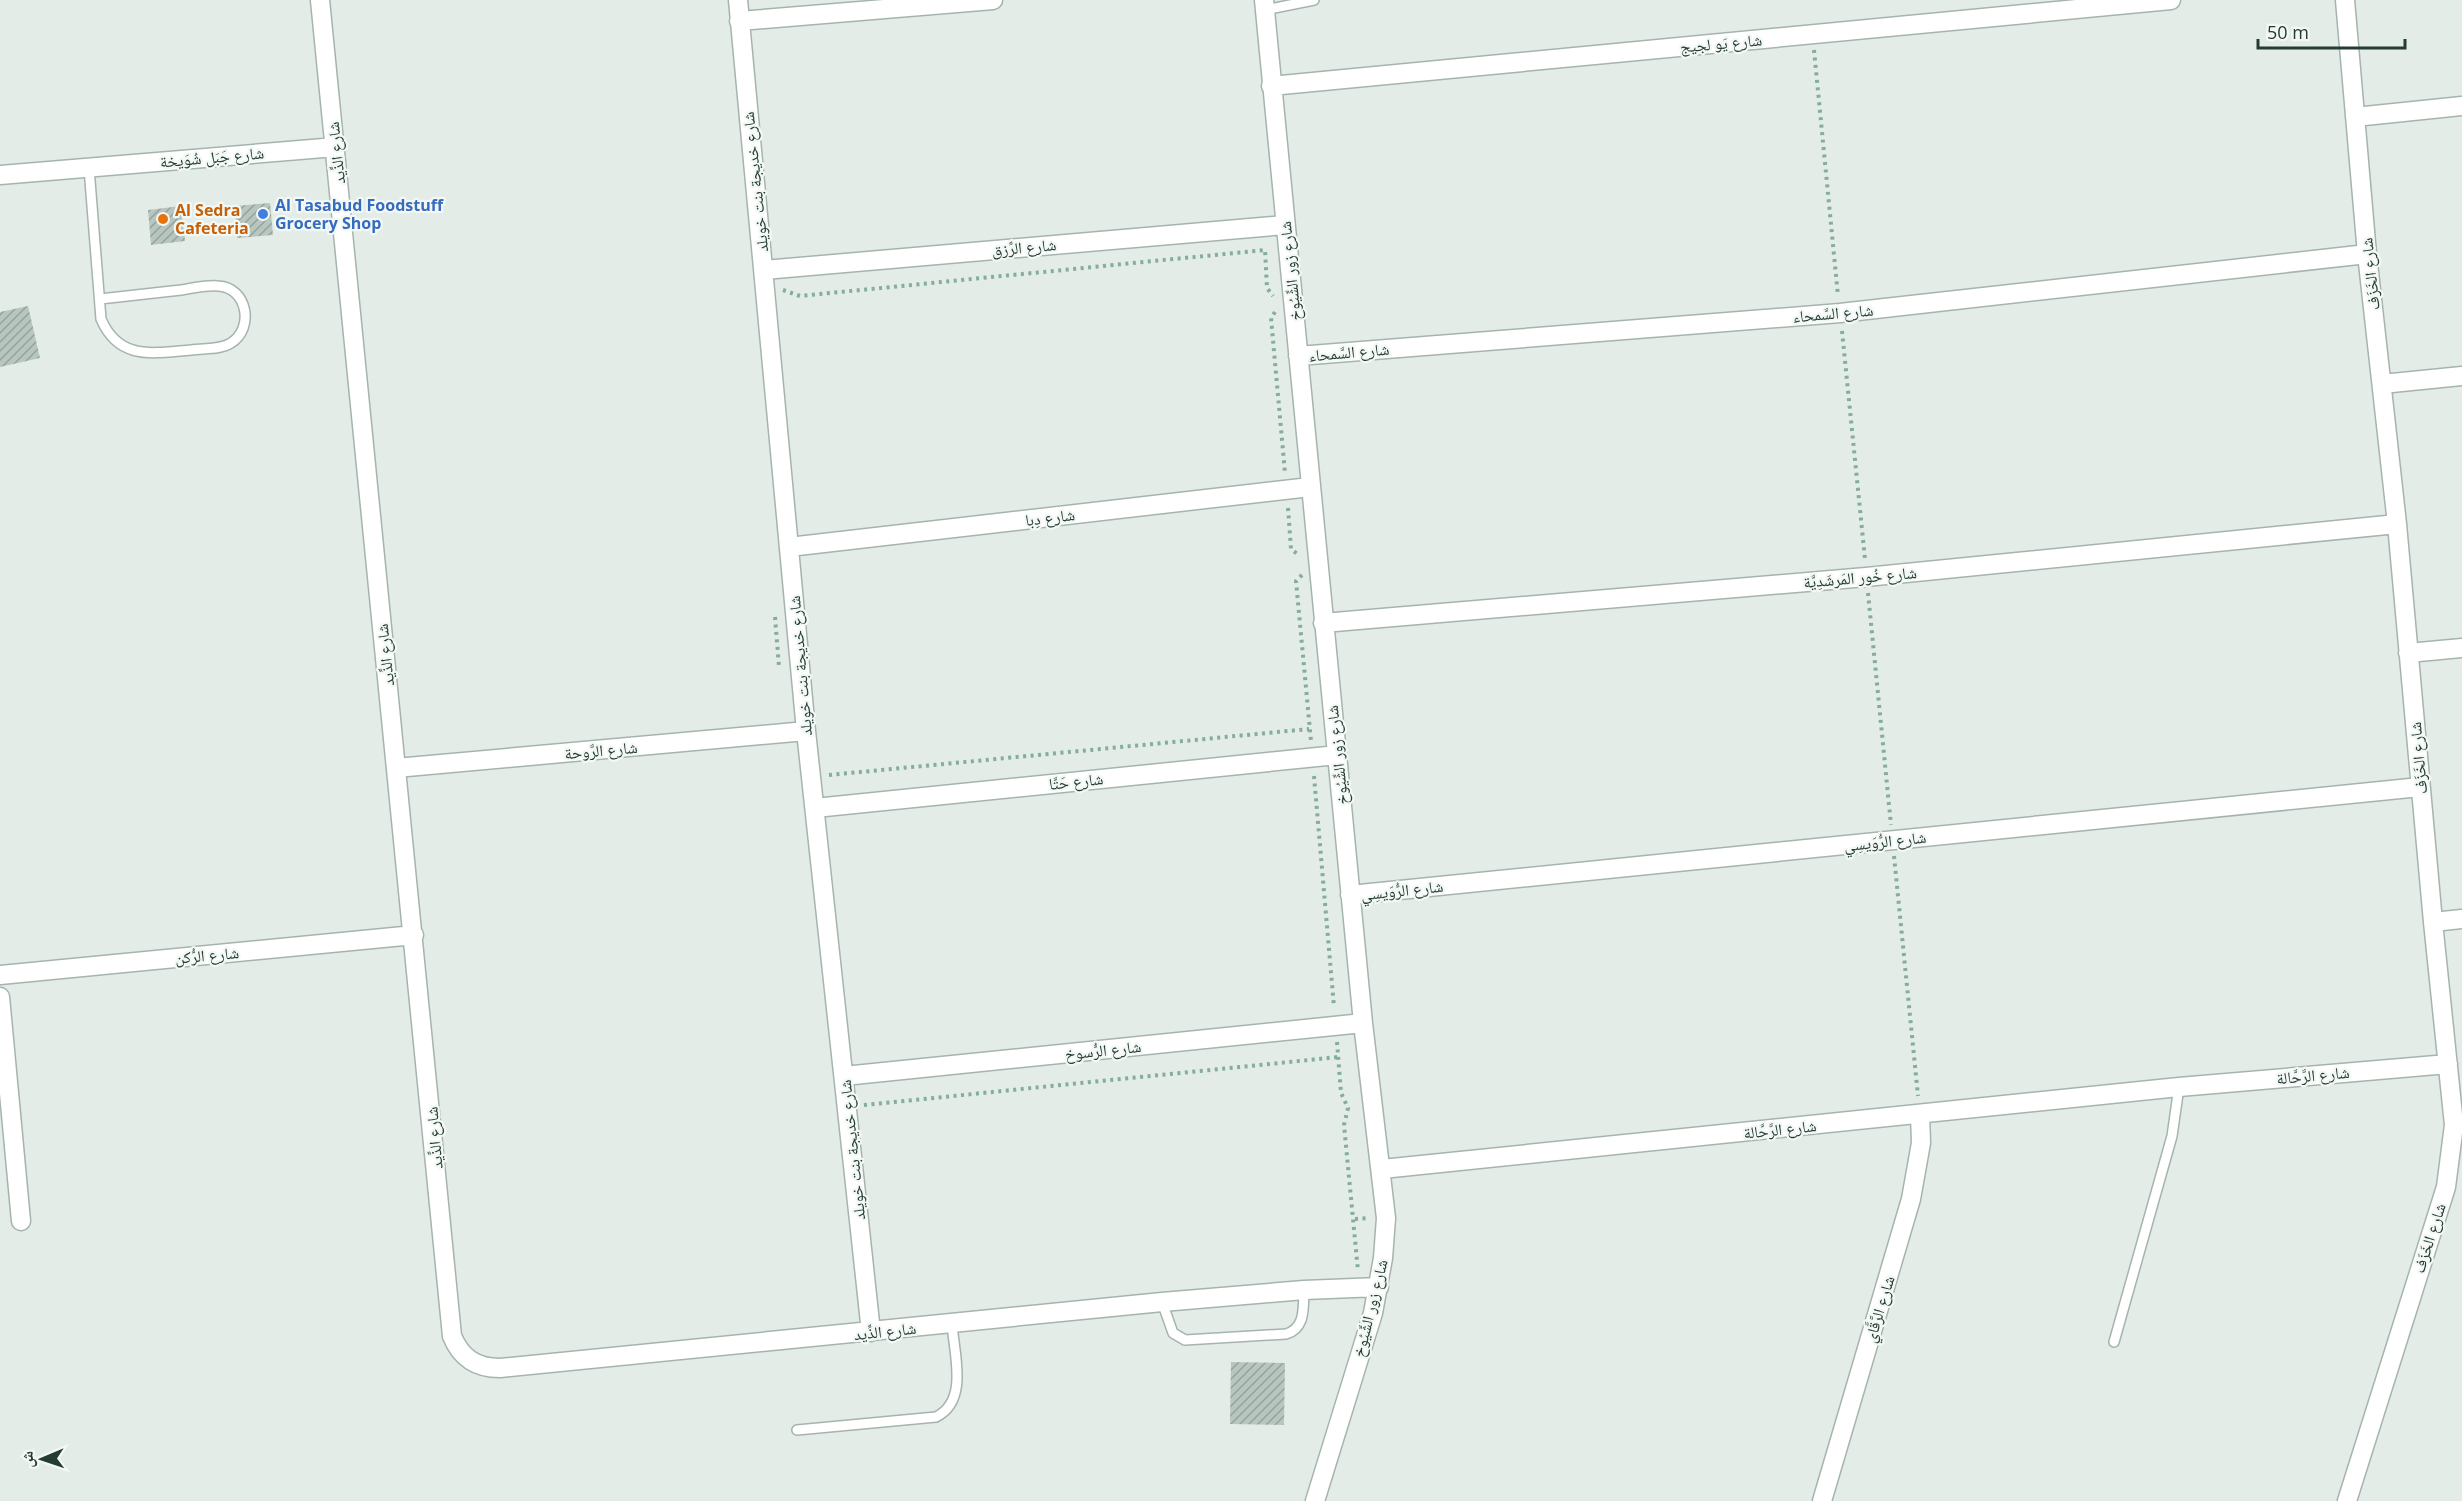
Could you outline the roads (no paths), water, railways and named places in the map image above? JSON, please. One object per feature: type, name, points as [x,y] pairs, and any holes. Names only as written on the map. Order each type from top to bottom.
[{"type":"street","name":"شارع الذِّيد","points":[[320,0],[452,1336],[465,1357],[476,1365],[500,1368],[1162,1302],[1304,1290],[1378,1287]]},
{"type":"street","name":"شارع خديجة بنت خويلد","points":[[738,0],[806,730],[871,1332]]},
{"type":"street","points":[[740,21],[993,0]]},
{"type":"street","name":"شارع يَو لجيج","points":[[1271,86],[2171,0]]},
{"type":"street","name":"شارع الخَزَف","points":[[2345,0],[2367,254],[2397,524],[2454,1125],[2456,1167],[2348,1501]]},
{"type":"street","name":"شارع زور الشِّيُوخ","points":[[1265,5],[1350,895],[1386,1218],[1378,1287],[1315,1501]]},
{"type":"street","points":[[2355,117],[2462,106]]},
{"type":"street","name":"شارع جَبَل شُوَيخة","points":[[0,175],[336,147]]},
{"type":"street","name":"شارع الرِّزق","points":[[764,270],[1285,225]]},
{"type":"street","name":"شارع السَّمحاء","points":[[1298,356],[1840,313],[2367,254]]},
{"type":"street","points":[[2382,384],[2462,376]]},
{"type":"street","name":"شارع دِبا","points":[[789,547],[1310,487]]},
{"type":"street","name":"شارع خُور المَرشَدِيَّة","points":[[1323,623],[1866,577],[2397,524]]},
{"type":"street","points":[[2408,653],[2462,648]]},
{"type":"street","name":"شارع الرَّوحة","points":[[396,768],[806,730]]},
{"type":"street","name":"شارع حَتَّا","points":[[815,808],[1337,755]]},
{"type":"street","name":"شارع الرُّوَيسِي","points":[[1350,895],[2421,787]]},
{"type":"street","points":[[2433,922],[2462,920]]},
{"type":"street","name":"شارع الرُّكن","points":[[0,975],[414,935]]},
{"type":"street","points":[[0,997],[21,1221]]},
{"type":"street","name":"شارع الرُّسوخ","points":[[844,1076],[1363,1023]]},
{"type":"street","name":"شارع الرَّحَّالة","points":[[1382,1169],[2179,1087],[2448,1064]]},
{"type":"street","name":"شارع الرَّقَّاي","points":[[1822,1501],[1911,1199],[1921,1143],[1920,1114]]},
{"type":"lane","points":[[1265,5],[1314,0]]},
{"type":"lane","points":[[88,168],[101,319],[111,336],[127,348],[147,353],[222,347],[240,336],[246,315],[238,295],[219,285],[100,299]]},
{"type":"lane","points":[[2114,1342],[2170,1144],[2179,1087]]},
{"type":"lane","points":[[1162,1302],[1173,1333],[1185,1340],[1286,1334],[1301,1322],[1304,1290]]},
{"type":"lane","points":[[797,1430],[928,1418],[943,1414],[954,1402],[956,1395],[952,1324]]},
{"type":"place","name":"Al Tasabud Foodstuff Grocery Shop","points":[[263,214]]},
{"type":"place","name":"Al Sedra Cafeteria","points":[[163,219]]}]
